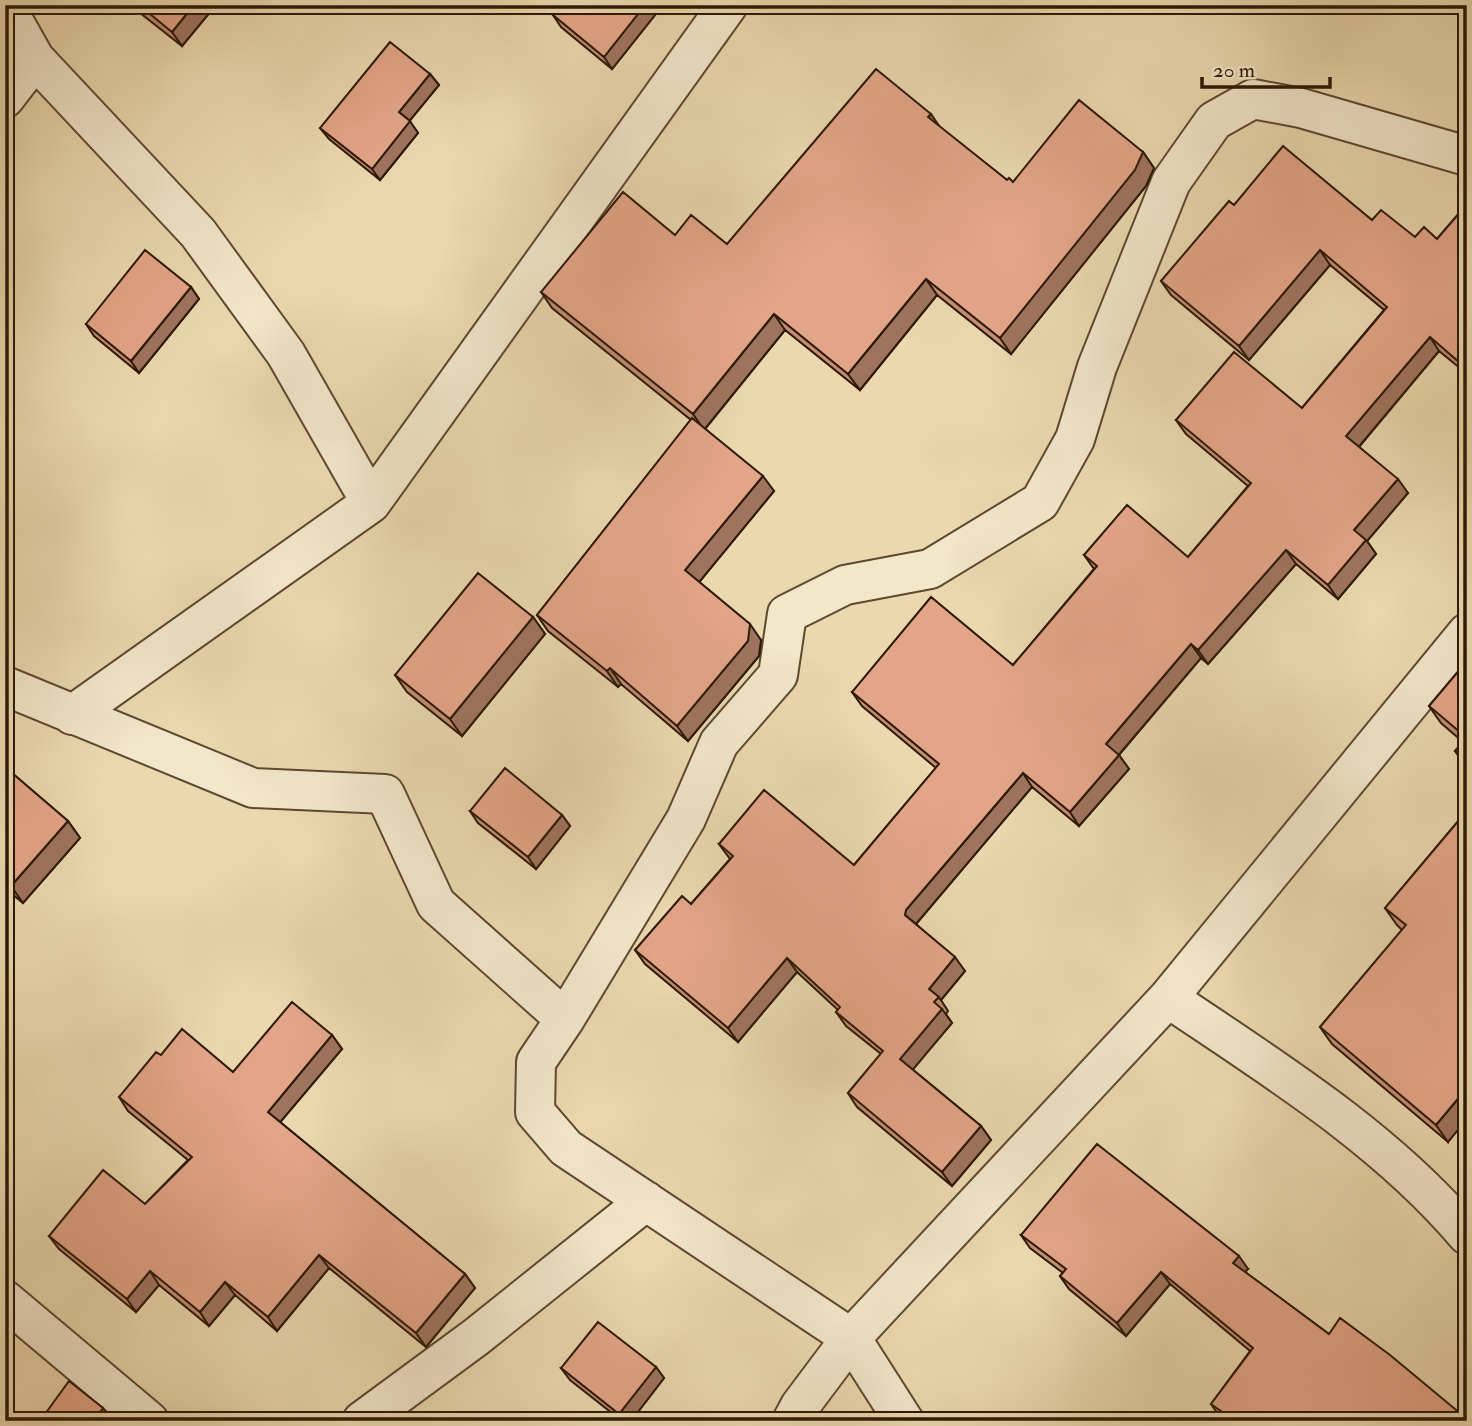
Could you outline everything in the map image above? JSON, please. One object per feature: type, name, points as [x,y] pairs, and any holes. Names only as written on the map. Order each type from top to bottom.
[{"type":"street","points":[[72,715],[371,503],[728,5]]},
{"type":"street","points":[[5,6],[35,59],[198,233],[286,354],[371,503]]},
{"type":"street","points":[[5,98],[35,59]]},
{"type":"street","points":[[904,1421],[851,1338],[566,1148],[535,1112],[536,1062],[686,819],[719,743],[778,675],[787,614],[845,585],[930,569],[1040,502],[1075,439],[1097,367],[1171,182],[1214,121],[1253,99],[1301,108],[1467,156]]},
{"type":"street","points":[[793,1421],[800,1406],[851,1338],[1168,998],[1467,633]]},
{"type":"street","points":[[5,686],[253,788],[385,794],[436,904],[565,1019]]},
{"type":"street","points":[[1168,998],[1327,1105],[1447,1211],[1467,1235]]},
{"type":"street","points":[[362,1421],[476,1337],[646,1201]]},
{"type":"street","points":[[5,1300],[149,1421]]},
{"type":"building","points":[[139,5],[194,5],[172,32]]},
{"type":"building","points":[[561,5],[645,5],[604,57],[553,15]]},
{"type":"building","points":[[390,42],[430,74],[399,112],[410,121],[372,169],[320,128]]},
{"type":"building","points":[[876,69],[931,114],[928,117],[1013,182],[1079,100],[1143,152],[1135,170],[1000,338],[926,279],[848,374],[774,314],[693,414],[541,292],[623,192],[675,235],[691,215],[727,244]]},
{"type":"building","points":[[1283,146],[1372,220],[1381,210],[1415,237],[1424,227],[1437,239],[1467,204],[1467,369],[1430,337],[1346,436],[1398,479],[1354,530],[1366,540],[1328,585],[1286,550],[1198,650],[1191,644],[1106,744],[1119,755],[1070,812],[1023,773],[906,910],[905,915],[955,957],[929,989],[939,997],[934,1002],[942,1009],[900,1059],[981,1126],[942,1172],[848,1093],[883,1051],[836,1012],[840,1007],[787,958],[728,1028],[635,950],[682,896],[691,904],[733,856],[719,844],[764,790],[854,865],[939,764],[852,692],[931,597],[1013,665],[1097,566],[1084,555],[1127,505],[1188,557],[1251,483],[1176,420],[1234,352],[1302,408],[1387,307],[1320,250],[1239,346],[1161,281],[1229,201],[1234,205]]},
{"type":"building","points":[[145,250],[191,287],[131,361],[86,324]]},
{"type":"building","points":[[692,418],[763,476],[685,570],[750,624],[748,641],[677,726],[610,668],[607,671],[537,615]]},
{"type":"building","points":[[478,573],[533,617],[450,719],[395,675]]},
{"type":"building","points":[[1467,661],[1467,738],[1429,706]]},
{"type":"building","points":[[1467,738],[1467,761],[1455,751]]},
{"type":"building","points":[[5,767],[68,821],[11,886],[5,881]]},
{"type":"building","points":[[505,768],[562,815],[528,857],[470,811]]},
{"type":"building","points":[[1465,813],[1467,966],[1458,977],[1467,984],[1467,1088],[1436,1125],[1320,1027],[1406,925],[1385,908]]},
{"type":"building","points":[[292,1002],[332,1035],[268,1112],[465,1274],[416,1333],[319,1255],[268,1317],[225,1282],[200,1312],[150,1271],[127,1299],[49,1236],[103,1170],[145,1204],[192,1157],[119,1097],[156,1052],[161,1055],[182,1029],[233,1072]]},
{"type":"building","points":[[1097,1144],[1239,1256],[1233,1263],[1329,1334],[1340,1318],[1390,1355],[1467,1421],[1235,1421],[1211,1404],[1253,1348],[1161,1272],[1117,1323],[1060,1276],[1066,1269],[1021,1235]]},
{"type":"building","points":[[598,1322],[656,1367],[619,1414],[561,1368]]},
{"type":"building","points":[[69,1381],[103,1408],[93,1421],[40,1421]]}]
